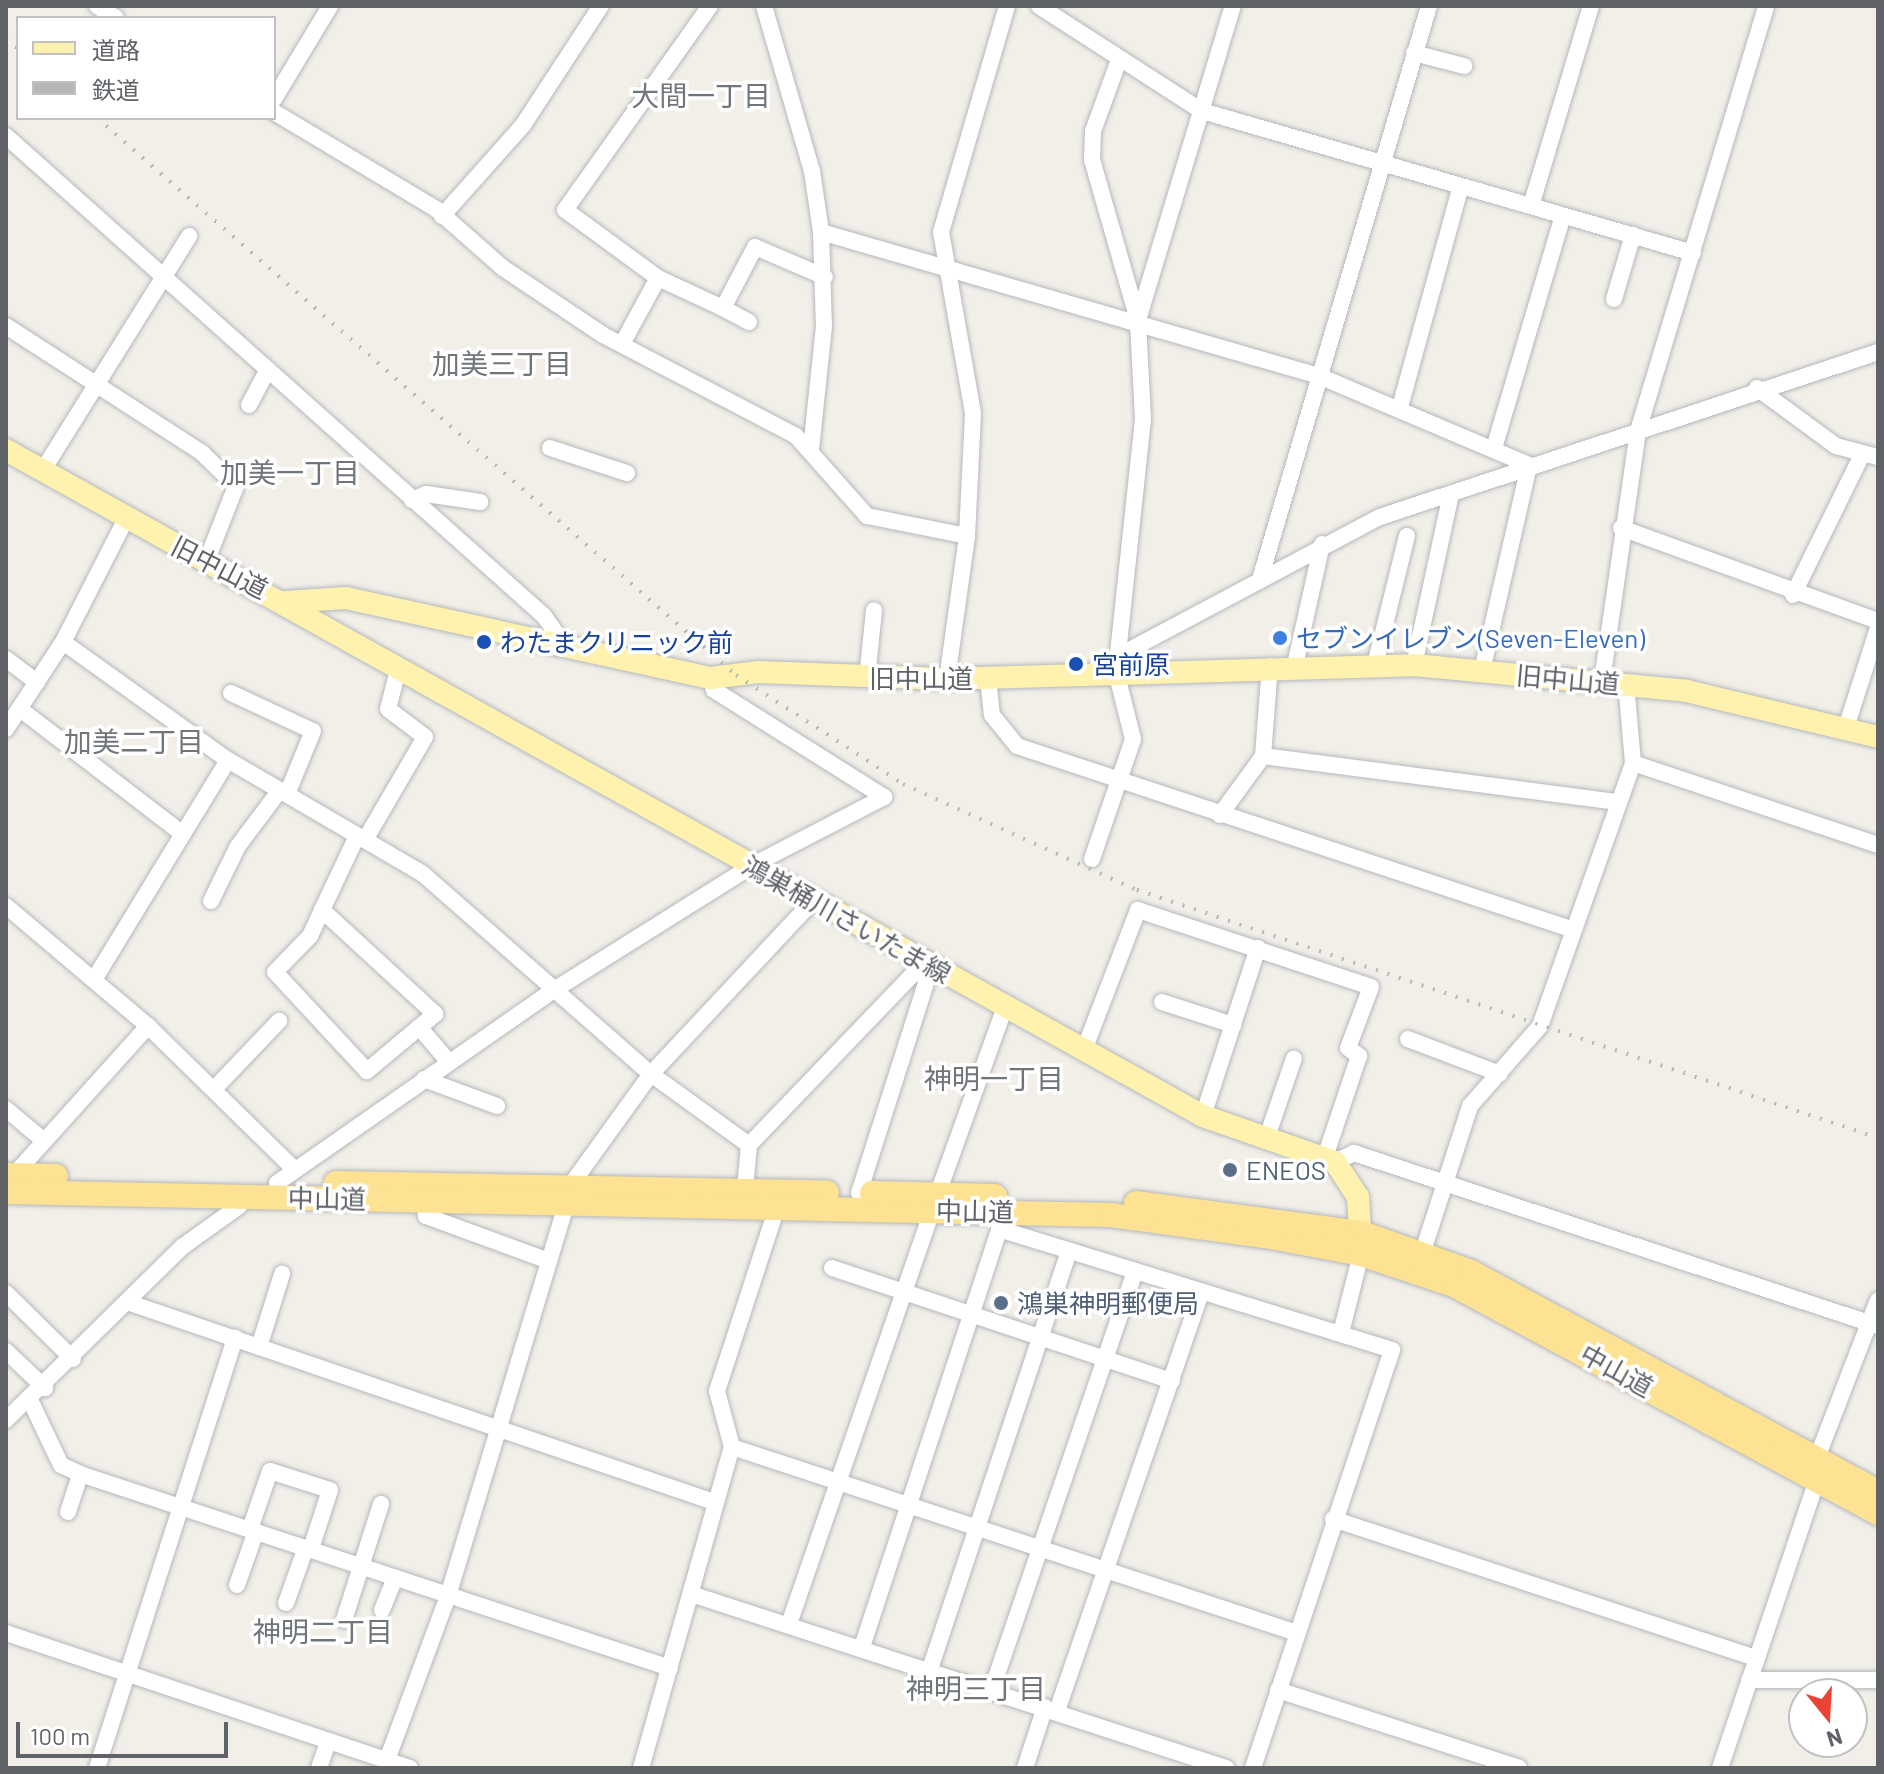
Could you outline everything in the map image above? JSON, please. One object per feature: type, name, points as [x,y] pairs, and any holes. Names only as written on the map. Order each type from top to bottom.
[{"type":"highway","name":"中山道","points":[[8,1181],[285,1176],[573,1182],[859,1193],[935,1202],[1002,1220],[1183,1223],[1362,1244],[1497,1305],[1817,1468],[1878,1492]]},
{"type":"highway","name":"中山道","points":[[8,1181],[239,1197],[424,1200],[562,1207],[777,1207],[935,1202],[1176,1205],[1422,1254],[1528,1299],[1817,1468],[1878,1513]]},
{"type":"main road","name":"旧中山道","points":[[6,450],[206,562],[285,602],[330,595],[711,678],[988,678],[1118,664],[1414,665],[1626,683],[1734,699],[1878,737]]},
{"type":"main road","name":"鴻巣桶川さいたま線","points":[[285,602],[398,670],[1203,1116],[1330,1159]]},
{"type":"main road","points":[[1330,1159],[1358,1197],[1362,1244]]},
{"type":"street","points":[[276,96],[330,6]]},
{"type":"street","points":[[442,216],[523,125],[601,6]]},
{"type":"street","points":[[710,6],[565,210],[658,278],[749,322]]},
{"type":"street","points":[[764,6],[812,171],[821,232],[825,277],[811,449]]},
{"type":"street","points":[[947,679],[967,536],[973,413],[950,269],[941,232],[1007,6]]},
{"type":"street","points":[[1039,6],[1202,111],[1693,253]]},
{"type":"street","points":[[1138,320],[1233,6]]},
{"type":"street","points":[[1261,576],[1380,163],[1429,6]]},
{"type":"street","points":[[1531,206],[1591,6]]},
{"type":"street","points":[[1602,681],[1621,528],[1638,431],[1766,6]]},
{"type":"street","points":[[1414,53],[1464,66]]},
{"type":"street","points":[[1092,859],[1133,739],[1118,664],[1143,420],[1138,320],[1092,160],[1093,131],[1119,60]]},
{"type":"street","points":[[276,113],[442,216],[527,285],[622,344],[811,449],[867,516],[967,536]]},
{"type":"street","points":[[6,136],[544,616],[566,648]]},
{"type":"street","points":[[1400,407],[1461,186]]},
{"type":"street","points":[[1495,445],[1563,216]]},
{"type":"street","points":[[821,232],[1138,320],[1319,376],[1495,445],[1529,465]]},
{"type":"street","points":[[1614,299],[1633,235]]},
{"type":"street","points":[[43,470],[160,276],[189,236]]},
{"type":"street","points":[[723,308],[755,247],[825,277]]},
{"type":"street","points":[[622,344],[658,278]]},
{"type":"street","points":[[6,326],[202,453],[236,486],[206,562]]},
{"type":"street","points":[[1118,664],[1261,576],[1322,544],[1529,465],[1638,431],[1757,388],[1878,352]]},
{"type":"street","points":[[249,405],[268,370]]},
{"type":"street","points":[[1757,388],[1836,446],[1870,455],[1793,595]]},
{"type":"street","points":[[550,448],[627,473]]},
{"type":"street","points":[[1482,671],[1529,465]]},
{"type":"street","points":[[412,500],[426,494],[480,502]]},
{"type":"street","points":[[1414,665],[1451,494]]},
{"type":"street","points":[[6,729],[63,642],[127,517]]},
{"type":"street","points":[[1621,528],[1793,595],[1878,621]]},
{"type":"street","points":[[1375,665],[1407,536]]},
{"type":"street","points":[[1295,665],[1322,544]]},
{"type":"street","points":[[867,678],[874,610]]},
{"type":"street","points":[[1846,728],[1878,628]]},
{"type":"street","points":[[63,642],[228,760],[423,874],[651,1074],[749,1145]]},
{"type":"street","points":[[6,659],[37,682]]},
{"type":"street","points":[[1220,815],[1263,756],[1270,666]]},
{"type":"street","points":[[322,910],[435,1014],[367,1071],[275,972],[310,936],[322,910],[361,838],[425,737],[388,709],[398,670]]},
{"type":"street","points":[[6,906],[95,978],[215,1088],[285,1176],[554,990],[753,865],[884,797],[714,690],[711,678]]},
{"type":"street","points":[[988,678],[992,715],[1017,746],[1120,783],[1571,929]]},
{"type":"street","points":[[1422,1254],[1470,1106],[1540,1026],[1571,929],[1633,763],[1626,683]]},
{"type":"street","points":[[211,901],[238,846],[283,792],[313,731],[231,693]]},
{"type":"street","points":[[20,709],[183,834]]},
{"type":"street","points":[[1263,756],[1618,802]]},
{"type":"street","points":[[95,978],[228,760]]},
{"type":"street","points":[[1633,763],[1878,845]]},
{"type":"street","points":[[387,1760],[448,1596],[562,1207],[573,1182],[651,1074],[814,900]]},
{"type":"street","points":[[1084,1050],[1138,910],[1371,987],[1348,1048],[1359,1056],[1330,1159],[1354,1153],[1873,1325]]},
{"type":"street","points":[[1203,1116],[1258,948]]},
{"type":"street","points":[[745,1189],[749,1145],[912,975],[931,968]]},
{"type":"street","points":[[859,1193],[931,968]]},
{"type":"street","points":[[1162,1002],[1233,1025]]},
{"type":"street","points":[[789,1624],[903,1291],[1005,1007]]},
{"type":"street","points":[[215,1088],[279,1021]]},
{"type":"street","points":[[8,1181],[148,1026]]},
{"type":"street","points":[[419,1027],[449,1062]]},
{"type":"street","points":[[1408,1039],[1500,1074]]},
{"type":"street","points":[[1267,1137],[1294,1058]]},
{"type":"street","points":[[424,1079],[497,1106]]},
{"type":"street","points":[[6,1109],[44,1141]]},
{"type":"street","points":[[6,1420],[45,1388],[182,1247],[239,1206],[239,1197]]},
{"type":"street","points":[[424,1200],[426,1216],[546,1260]]},
{"type":"street","points":[[641,1768],[732,1447],[717,1391],[777,1207]]},
{"type":"street","points":[[862,1647],[1002,1220],[1069,1250],[1330,1334],[1342,1329],[1392,1350],[1333,1519],[1253,1768]]},
{"type":"street","points":[[1342,1329],[1362,1244]]},
{"type":"street","points":[[930,1669],[974,1527],[1069,1250]]},
{"type":"street","points":[[832,1268],[1172,1381]]},
{"type":"street","points":[[992,1689],[1135,1271]]},
{"type":"street","points":[[259,1347],[282,1274]]},
{"type":"street","points":[[1025,1768],[1106,1570],[1201,1292]]},
{"type":"street","points":[[6,1293],[73,1359]]},
{"type":"street","points":[[1720,1768],[1817,1468],[1873,1325],[1878,1300]]},
{"type":"street","points":[[130,1303],[714,1502]]},
{"type":"street","points":[[97,1768],[178,1505],[235,1338]]},
{"type":"street","points":[[6,1351],[45,1388]]},
{"type":"street","points":[[30,1400],[61,1465],[80,1474],[670,1668]]},
{"type":"street","points":[[732,1447],[1297,1633]]},
{"type":"street","points":[[237,1585],[270,1471],[330,1490],[286,1603]]},
{"type":"street","points":[[68,1512],[80,1474]]},
{"type":"street","points":[[344,1620],[381,1504]]},
{"type":"street","points":[[1333,1519],[1757,1658]]},
{"type":"street","points":[[382,1610],[395,1577]]},
{"type":"street","points":[[691,1594],[992,1689],[1226,1768]]},
{"type":"street","points":[[6,1633],[410,1768]]},
{"type":"street","points":[[1749,1680],[1878,1680]]},
{"type":"street","points":[[1278,1690],[1519,1768]]},
{"type":"street","points":[[319,1768],[328,1742]]},
{"type":"railway","points":[[6,39],[16,47]]},
{"type":"railway","points":[[99,120],[736,675],[903,784],[1137,890],[1878,1138]]},
{"type":"place","name":"セブンイレブン(Seven-Eleven)","points":[[1280,638]]},
{"type":"place","name":"わたまクリニック前","points":[[484,642]]},
{"type":"place","name":"宮前原","points":[[1076,664]]},
{"type":"place","name":"ENEOS","points":[[1230,1170]]},
{"type":"place","name":"鴻巣神明郵便局","points":[[1001,1303]]},
{"type":"district","name":"大間一丁目","points":[[701,95]]},
{"type":"district","name":"加美三丁目","points":[[502,363]]},
{"type":"district","name":"加美一丁目","points":[[290,472]]},
{"type":"district","name":"加美二丁目","points":[[134,741]]},
{"type":"district","name":"神明一丁目","points":[[994,1078]]},
{"type":"district","name":"神明二丁目","points":[[323,1631]]},
{"type":"district","name":"神明三丁目","points":[[976,1688]]}]
